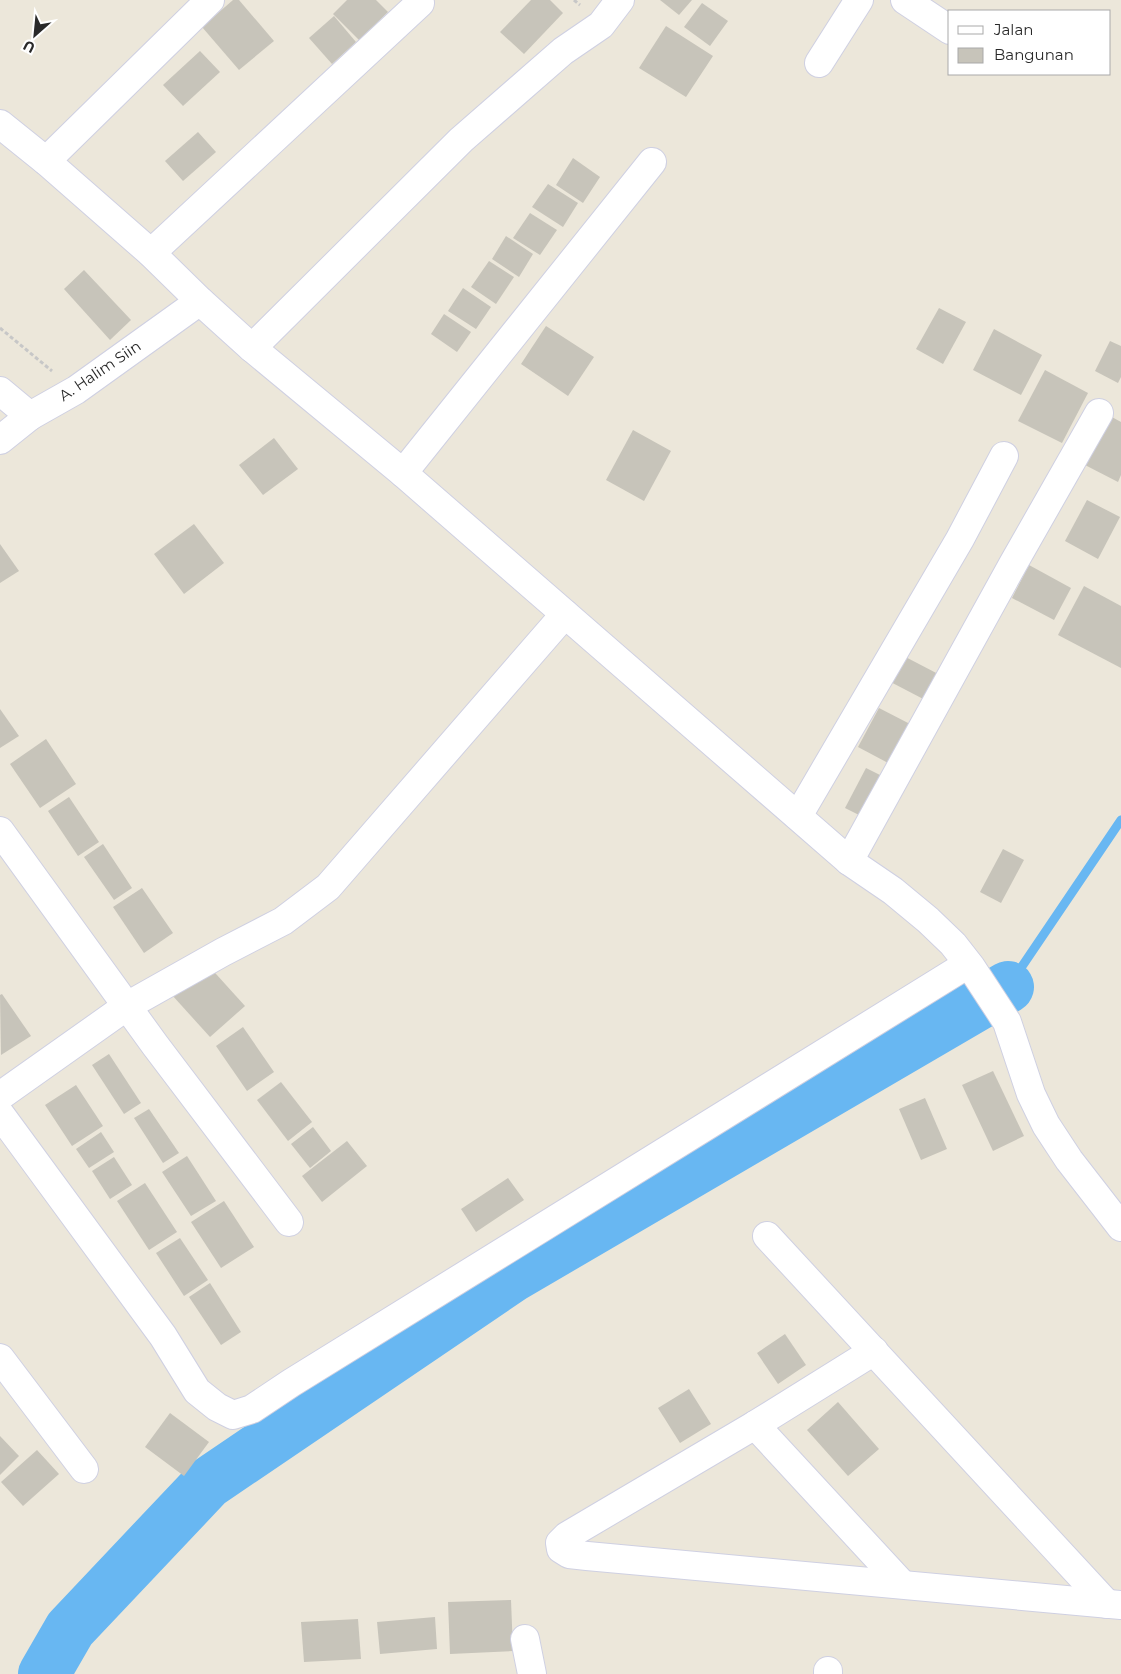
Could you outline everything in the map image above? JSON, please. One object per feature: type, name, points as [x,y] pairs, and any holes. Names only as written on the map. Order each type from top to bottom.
[{"type":"street","points":[[46,161],[210,0]]},
{"type":"street","points":[[252,348],[461,140],[563,51],[601,24],[620,0]]},
{"type":"street","points":[[819,64],[859,0]]},
{"type":"street","points":[[151,253],[420,3]]},
{"type":"street","points":[[923,5],[948,28]]},
{"type":"street","points":[[0,124],[46,161],[151,253],[252,348],[403,473],[849,861],[892,891],[928,920],[953,944],[1007,1022],[1031,1094],[1046,1125],[1069,1160],[1121,1227]]},
{"type":"street","points":[[403,473],[652,162]]},
{"type":"street","name":"A. Halim Siin","points":[[0,440],[30,416],[76,390],[200,301]]},
{"type":"street","points":[[0,391],[30,416]]},
{"type":"street","points":[[849,861],[1013,564],[1099,413]]},
{"type":"street","points":[[798,816],[960,539],[1004,456]]},
{"type":"street","points":[[0,1096],[127,1006],[283,920],[328,887],[565,614]]},
{"type":"street","points":[[0,830],[127,1006],[289,1222]]},
{"type":"street","points":[[0,1114],[163,1336],[198,1391],[217,1407],[233,1415],[252,1408],[969,965]]},
{"type":"street","points":[[767,1236],[1114,1605]]},
{"type":"street","points":[[874,1351],[755,1425],[567,1536],[560,1543],[561,1549],[569,1554],[588,1556],[1114,1605]]},
{"type":"street","points":[[0,1358],[84,1469]]},
{"type":"street","points":[[755,1425],[902,1584]]},
{"type":"street","points":[[525,1639],[532,1674]]},
{"type":"path","points":[[0,328],[76,390]]},
{"type":"building","points":[[233,0],[239,0],[274,41],[239,70],[202,27]]},
{"type":"building","points":[[347,0],[376,0],[388,12],[359,40],[333,14]]},
{"type":"building","points":[[531,0],[550,0],[563,13],[524,54],[500,32]]},
{"type":"building","points":[[660,0],[692,0],[679,15]]},
{"type":"building","points":[[702,3],[728,21],[710,46],[684,27]]},
{"type":"building","points":[[334,16],[356,42],[332,64],[309,38]]},
{"type":"building","points":[[666,26],[713,56],[686,97],[639,68]]},
{"type":"building","points":[[200,51],[220,72],[183,106],[163,85]]},
{"type":"building","points":[[198,132],[216,152],[183,181],[165,161]]},
{"type":"building","points":[[573,158],[600,177],[583,203],[556,185]]},
{"type":"building","points":[[548,184],[578,203],[563,227],[532,207]]},
{"type":"building","points":[[530,213],[557,230],[540,255],[513,238]]},
{"type":"building","points":[[506,236],[533,254],[519,277],[492,259]]},
{"type":"building","points":[[489,261],[514,277],[496,304],[471,287]]},
{"type":"building","points":[[84,270],[131,320],[110,340],[64,289]]},
{"type":"building","points":[[463,288],[491,307],[476,329],[448,311]]},
{"type":"building","points":[[939,308],[966,322],[943,364],[916,349]]},
{"type":"building","points":[[444,314],[471,332],[457,352],[431,334]]},
{"type":"building","points":[[546,326],[594,357],[568,396],[521,364]]},
{"type":"building","points":[[994,329],[1042,355],[1021,395],[973,370]]},
{"type":"building","points":[[1110,341],[1121,346],[1121,377],[1118,383],[1095,371]]},
{"type":"building","points":[[1045,370],[1088,393],[1062,443],[1018,421]]},
{"type":"building","points":[[1110,416],[1121,422],[1121,475],[1118,482],[1085,465]]},
{"type":"building","points":[[633,430],[671,451],[644,501],[606,480]]},
{"type":"building","points":[[274,438],[298,469],[263,495],[239,465]]},
{"type":"building","points":[[1087,500],[1120,517],[1098,559],[1065,541]]},
{"type":"building","points":[[194,524],[224,563],[184,594],[154,554]]},
{"type":"building","points":[[0,544],[19,571],[0,583]]},
{"type":"building","points":[[1029,565],[1071,588],[1054,620],[1012,598]]},
{"type":"building","points":[[1084,586],[1121,606],[1121,668],[1058,635]]},
{"type":"building","points":[[894,651],[942,676],[929,702],[881,677]]},
{"type":"building","points":[[879,708],[910,724],[890,764],[858,747]]},
{"type":"building","points":[[0,709],[19,736],[0,748]]},
{"type":"building","points":[[46,739],[76,784],[40,808],[10,764]]},
{"type":"building","points":[[866,768],[888,779],[867,819],[845,808]]},
{"type":"building","points":[[69,797],[99,842],[78,856],[48,811]]},
{"type":"building","points":[[103,844],[132,888],[114,900],[84,857]]},
{"type":"building","points":[[1003,849],[1024,860],[1001,903],[980,892]]},
{"type":"building","points":[[142,888],[173,933],[144,953],[113,907]]},
{"type":"building","points":[[207,964],[245,1006],[210,1037],[172,995]]},
{"type":"building","points":[[2,994],[31,1036],[1,1055],[0,995]]},
{"type":"building","points":[[243,1027],[274,1072],[247,1091],[216,1046]]},
{"type":"building","points":[[109,1054],[141,1103],[124,1114],[92,1065]]},
{"type":"building","points":[[993,1071],[1024,1136],[993,1151],[962,1085]]},
{"type":"building","points":[[281,1082],[312,1122],[288,1141],[257,1100]]},
{"type":"building","points":[[76,1085],[103,1126],[72,1146],[45,1105]]},
{"type":"building","points":[[925,1098],[947,1149],[921,1160],[899,1109]]},
{"type":"building","points":[[149,1109],[179,1153],[163,1163],[134,1118]]},
{"type":"building","points":[[313,1127],[331,1151],[310,1168],[291,1144]]},
{"type":"building","points":[[101,1132],[114,1152],[89,1168],[76,1149]]},
{"type":"building","points":[[347,1141],[367,1166],[322,1202],[302,1176]]},
{"type":"building","points":[[187,1156],[216,1201],[191,1216],[162,1172]]},
{"type":"building","points":[[114,1157],[132,1185],[110,1199],[92,1171]]},
{"type":"building","points":[[508,1178],[524,1200],[476,1232],[461,1209]]},
{"type":"building","points":[[145,1183],[177,1232],[149,1250],[117,1201]]},
{"type":"building","points":[[224,1201],[254,1247],[221,1268],[191,1222]]},
{"type":"building","points":[[180,1238],[208,1280],[184,1296],[156,1253]]},
{"type":"building","points":[[210,1283],[241,1332],[221,1345],[189,1297]]},
{"type":"building","points":[[785,1334],[806,1365],[778,1384],[757,1353]]},
{"type":"building","points":[[689,1389],[711,1424],[680,1443],[658,1408]]},
{"type":"building","points":[[838,1402],[879,1449],[848,1476],[807,1430]]},
{"type":"building","points":[[170,1413],[209,1442],[184,1476],[145,1447]]},
{"type":"building","points":[[0,1436],[19,1456],[0,1475]]},
{"type":"building","points":[[37,1450],[59,1474],[23,1506],[1,1482]]},
{"type":"building","points":[[511,1600],[513,1651],[450,1654],[448,1602]]},
{"type":"building","points":[[435,1617],[437,1649],[380,1654],[377,1622]]},
{"type":"building","points":[[358,1619],[361,1659],[304,1662],[301,1622]]},
{"type":"waterway","points":[[1008,987],[1121,820]]},
{"type":"waterway","points":[[44,1674],[70,1629],[208,1483],[513,1276],[1008,987]]}]
